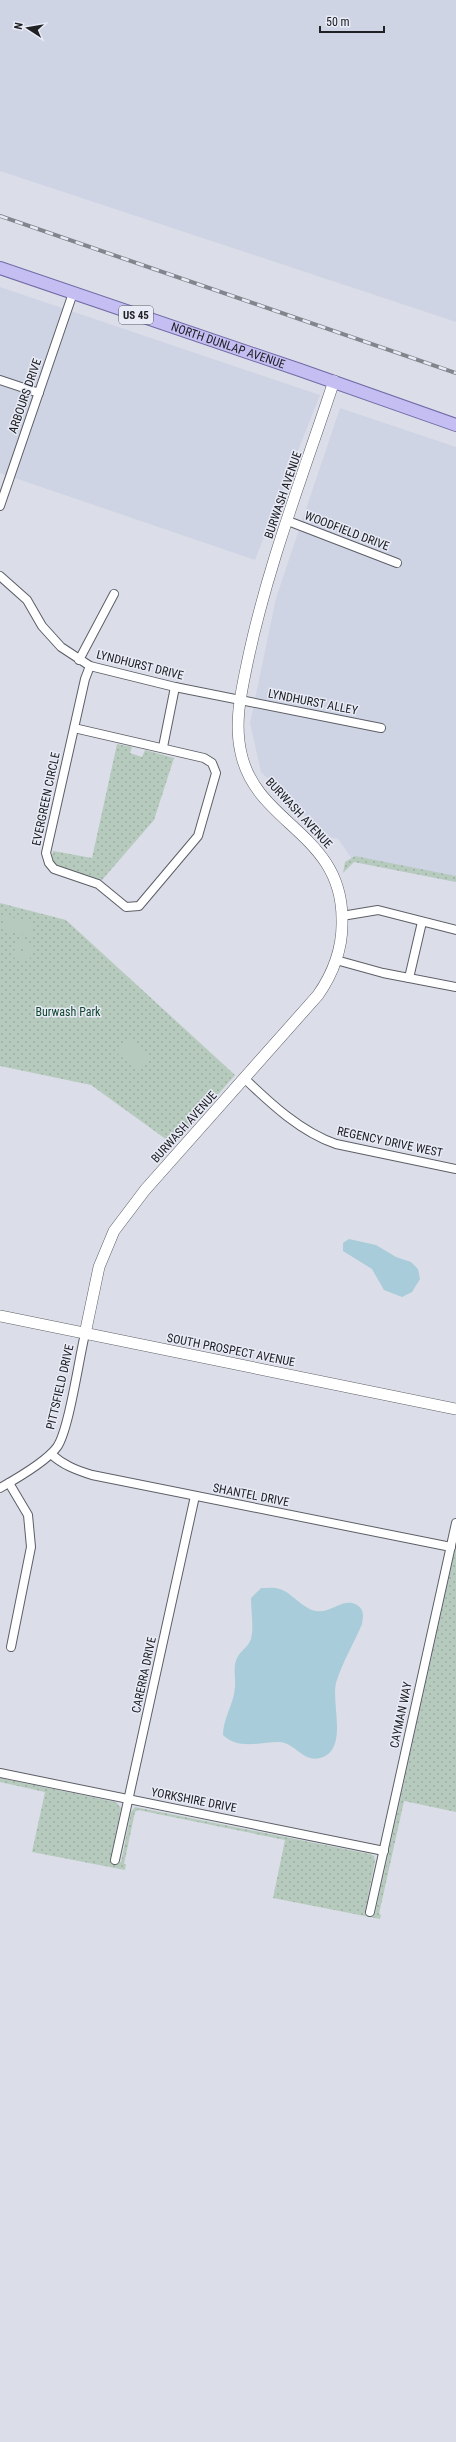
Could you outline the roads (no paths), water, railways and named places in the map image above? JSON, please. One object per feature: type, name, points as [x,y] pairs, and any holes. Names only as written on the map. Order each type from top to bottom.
[{"type":"main road","name":"NORTH DUNLAP AVENUE","points":[[0,268],[456,425]]},
{"type":"street","name":"ARBOURS DRIVE","points":[[0,506],[72,293]]},
{"type":"street","points":[[0,380],[39,393]]},
{"type":"street","name":"BURWASH AVENUE","points":[[85,1334],[98,1267],[114,1231],[145,1190],[318,995],[336,960],[340,948],[342,916],[339,890],[326,861],[311,842],[269,803],[250,779],[238,740],[240,700],[262,600],[334,382]]},
{"type":"street","name":"WOODFIELD DRIVE","points":[[288,521],[397,563]]},
{"type":"street","name":"LYNDHURST DRIVE","points":[[0,576],[26,600],[49,635],[79,660],[90,666],[175,687],[240,700]]},
{"type":"street","points":[[79,660],[114,594]]},
{"type":"street","name":"EVERGREEN CIRCLE","points":[[74,728],[163,747],[209,760],[216,773],[215,782],[194,843],[139,906],[126,908],[98,884],[54,869],[47,859],[46,853],[74,728],[85,679],[90,666]]},
{"type":"street","points":[[163,747],[175,687]]},
{"type":"street","name":"LYNDHURST ALLEY","points":[[240,700],[381,728]]},
{"type":"street","points":[[342,916],[378,910],[456,930]]},
{"type":"street","points":[[409,978],[422,922]]},
{"type":"street","points":[[336,960],[409,978],[456,987]]},
{"type":"street","name":"REGENCY DRIVE WEST","points":[[244,1078],[300,1126],[322,1139],[336,1144],[456,1169]]},
{"type":"street","name":"SOUTH PROSPECT AVENUE","points":[[0,1316],[456,1409]]},
{"type":"street","name":"PITTSFIELD DRIVE","points":[[0,1488],[51,1454],[58,1446],[65,1426],[85,1334]]},
{"type":"street","name":"SHANTEL DRIVE","points":[[51,1454],[61,1463],[76,1470],[195,1496],[451,1547]]},
{"type":"street","points":[[9,1483],[28,1515],[31,1547],[11,1647]]},
{"type":"street","name":"CARERRA DRIVE","points":[[115,1860],[195,1496]]},
{"type":"street","name":"CAYMAN WAY","points":[[370,1912],[456,1523]]},
{"type":"street","name":"YORKSHIRE DRIVE","points":[[0,1773],[384,1851]]},
{"type":"railway","points":[[0,216],[456,373]]},
{"type":"park label","name":"Burwash Park","points":[[68,1012]]}]
